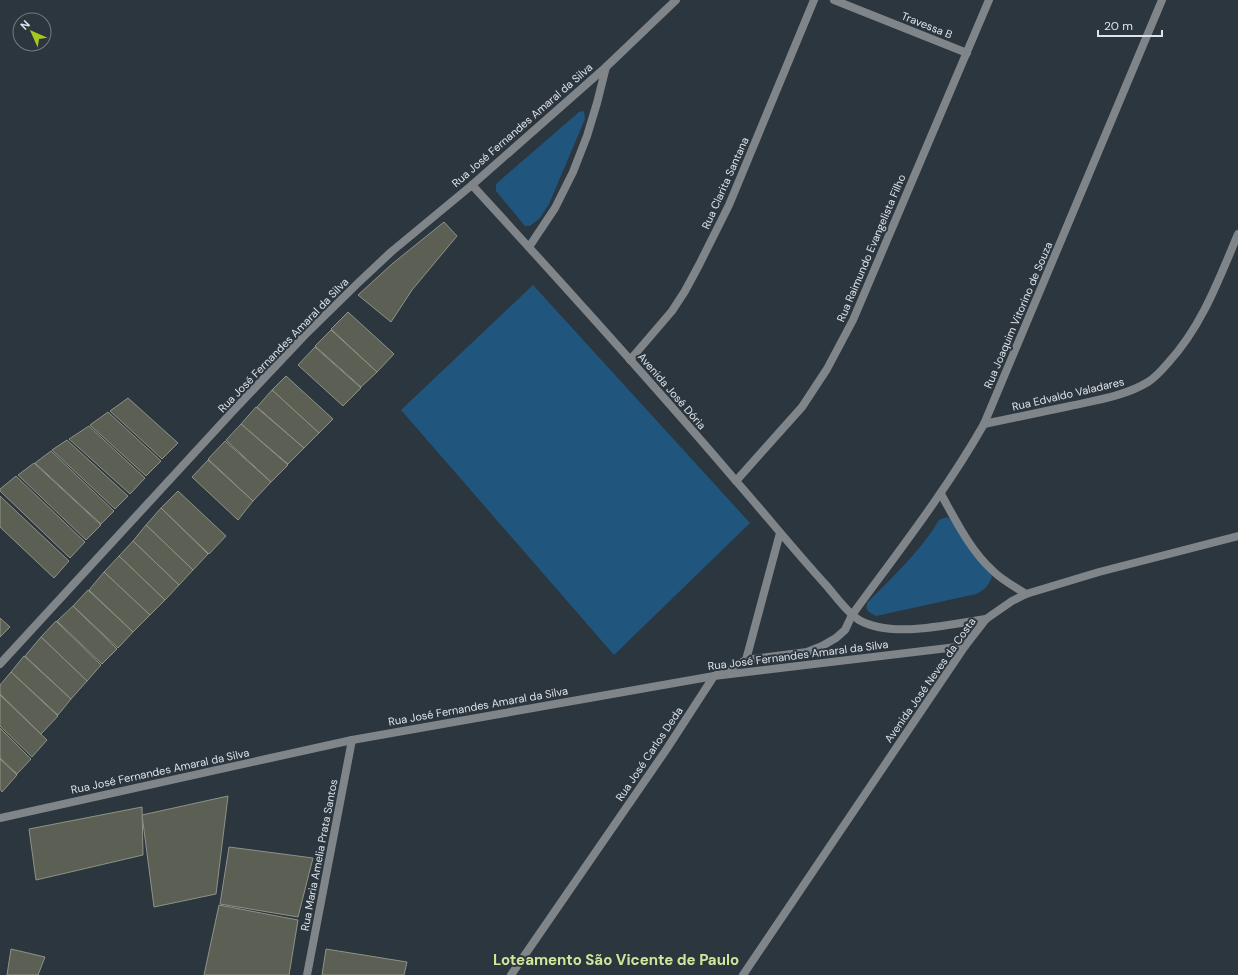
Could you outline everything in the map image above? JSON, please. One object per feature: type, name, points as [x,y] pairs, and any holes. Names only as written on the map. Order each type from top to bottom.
[{"type":"street","name":"Rua José Fernandes Amaral da Silva","points":[[0,664],[304,336],[391,252],[472,185],[606,67],[676,0]]},
{"type":"street","name":"Rua Clarita Santana","points":[[630,360],[672,311],[699,265],[728,206],[814,0]]},
{"type":"street","name":"Travessa B","points":[[834,0],[967,53]]},
{"type":"street","name":"Rua Raimundo Evangelista Filho","points":[[736,481],[802,407],[828,369],[853,320],[989,0]]},
{"type":"street","name":"Rua Joaquim Vitorino de Souza","points":[[852,615],[941,494],[965,458],[984,424],[1162,0]]},
{"type":"street","name":"Rua José Fernandes Amaral da Silva","points":[[529,247],[556,208],[573,172],[587,136],[606,67]]},
{"type":"street","name":"Avenida José Dória","points":[[472,185],[630,360],[852,615]]},
{"type":"street","name":"Rua Edvaldo Valadares","points":[[984,424],[1110,397],[1132,390],[1150,381],[1177,353],[1195,328],[1211,299],[1238,234]]},
{"type":"street","points":[[941,494],[965,536],[978,555],[993,572],[1026,594]]},
{"type":"street","points":[[746,660],[780,533]]},
{"type":"street","name":"Avenida José Neves da Costa","points":[[743,975],[965,646],[986,619],[1012,601],[1026,594],[1099,572],[1238,536]]},
{"type":"street","points":[[714,676],[746,660],[807,652],[822,646],[836,638],[845,630],[852,615],[870,625],[907,629],[986,619]]},
{"type":"street","name":"Rua José Fernandes Amaral da Silva","points":[[0,818],[352,740],[714,676],[965,646]]},
{"type":"street","name":"Rua José Carlos Deda","points":[[511,975],[666,750],[714,676]]},
{"type":"street","name":"Rua Maria Amelia Prata Santos","points":[[307,975],[352,740]]},
{"type":"shaded area","points":[[584,111],[585,119],[549,204],[540,218],[530,226],[525,226],[496,191],[496,184],[579,112]]},
{"type":"shaded area","points":[[533,285],[750,523],[614,655],[401,410]]},
{"type":"shaded area","points":[[947,517],[954,523],[971,552],[992,576],[988,585],[976,594],[876,616],[867,610],[867,603],[915,553],[939,520]]},
{"type":"building","points":[[444,222],[457,236],[412,290],[391,322],[358,295],[392,264]]},
{"type":"building","points":[[348,312],[394,354],[377,372],[331,329]]},
{"type":"building","points":[[331,330],[377,372],[361,387],[315,346]]},
{"type":"building","points":[[315,347],[361,388],[343,406],[298,365]]},
{"type":"building","points":[[286,376],[333,419],[319,433],[272,390]]},
{"type":"building","points":[[272,390],[319,433],[304,448],[257,407]]},
{"type":"building","points":[[128,398],[178,443],[162,459],[110,411]]},
{"type":"building","points":[[256,407],[304,448],[288,464],[241,424]]},
{"type":"building","points":[[108,412],[161,461],[146,476],[90,425]]},
{"type":"building","points":[[241,424],[288,465],[271,482],[226,440]]},
{"type":"building","points":[[89,426],[145,478],[130,494],[69,439]]},
{"type":"building","points":[[67,440],[128,496],[115,509],[52,450]]},
{"type":"building","points":[[225,441],[271,482],[253,501],[208,459]]},
{"type":"building","points":[[51,451],[114,511],[101,524],[35,463]]},
{"type":"building","points":[[208,460],[253,501],[238,520],[192,477]]},
{"type":"building","points":[[34,463],[101,525],[86,540],[18,475]]},
{"type":"building","points":[[16,476],[85,542],[70,558],[0,491],[0,489]]},
{"type":"building","points":[[178,491],[226,536],[209,554],[161,508]]},
{"type":"building","points":[[0,496],[69,561],[54,578],[0,527]]},
{"type":"building","points":[[161,508],[208,554],[193,570],[146,525]]},
{"type":"building","points":[[146,525],[193,570],[179,585],[133,541]]},
{"type":"building","points":[[133,541],[179,585],[165,600],[119,556]]},
{"type":"building","points":[[119,556],[165,600],[150,615],[104,572]]},
{"type":"building","points":[[104,572],[150,615],[133,632],[89,590]]},
{"type":"building","points":[[88,590],[133,632],[118,648],[73,606]]},
{"type":"building","points":[[73,606],[117,649],[102,664],[57,621]]},
{"type":"building","points":[[0,618],[10,627],[0,637]]},
{"type":"building","points":[[56,621],[101,665],[87,681],[41,637]]},
{"type":"building","points":[[41,637],[87,681],[71,699],[25,656]]},
{"type":"building","points":[[24,656],[71,699],[58,715],[11,672]]},
{"type":"building","points":[[11,672],[58,716],[41,734],[0,694],[0,685]]},
{"type":"building","points":[[0,695],[47,740],[32,757],[0,726]]},
{"type":"building","points":[[0,728],[31,759],[17,774],[0,758]]},
{"type":"building","points":[[0,759],[17,775],[2,792],[0,789]]},
{"type":"building","points":[[228,796],[216,894],[154,907],[142,815]]},
{"type":"building","points":[[142,807],[143,855],[36,880],[29,829]]},
{"type":"building","points":[[229,847],[313,858],[298,917],[220,904]]},
{"type":"building","points":[[219,905],[298,920],[289,975],[204,975]]},
{"type":"building","points":[[11,949],[45,957],[38,975],[7,975]]},
{"type":"building","points":[[326,949],[407,962],[404,975],[322,975]]},
{"type":"district","name":"Loteamento São Vicente de Paulo","points":[[616,960]]}]
